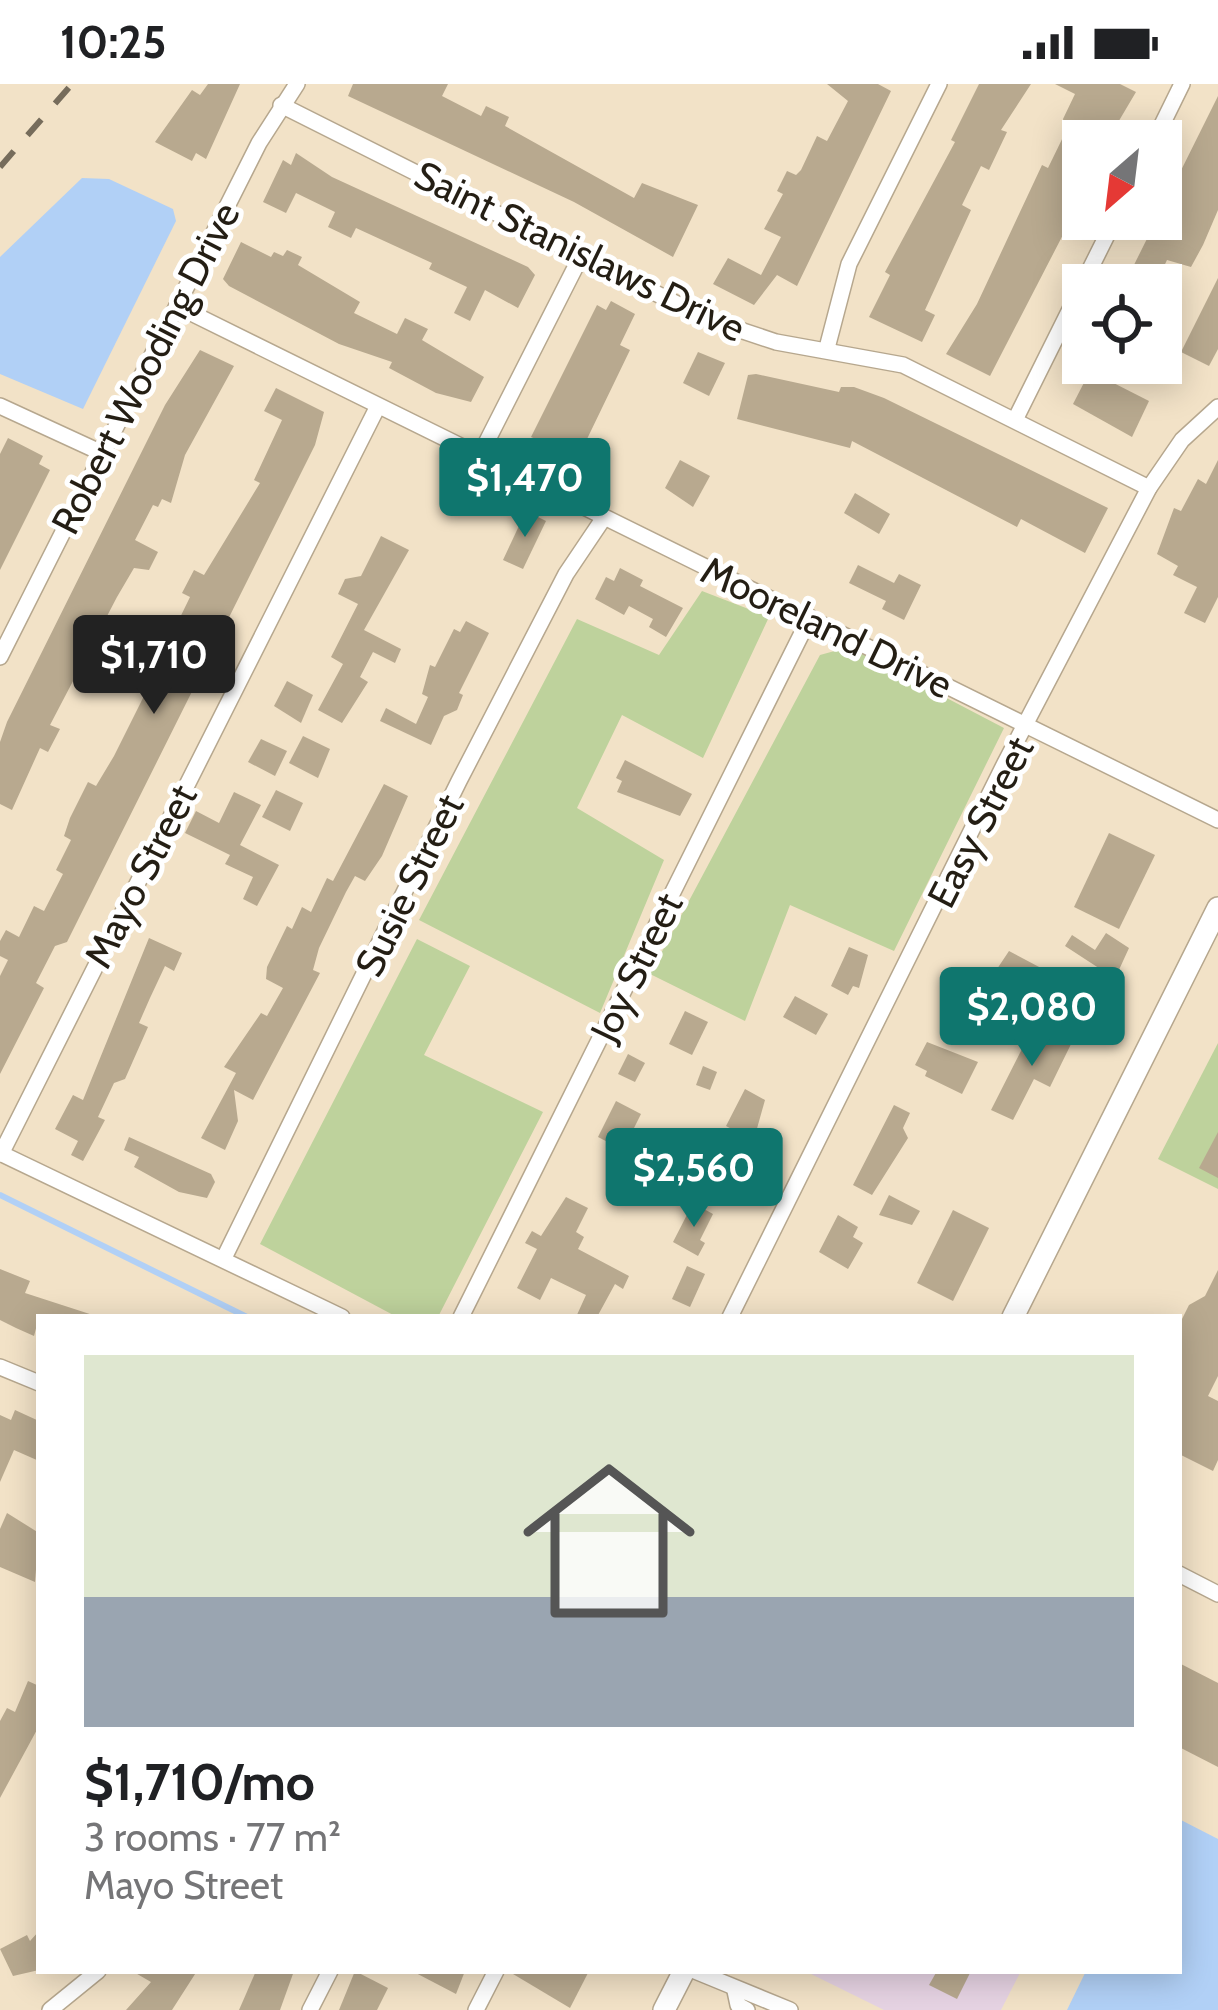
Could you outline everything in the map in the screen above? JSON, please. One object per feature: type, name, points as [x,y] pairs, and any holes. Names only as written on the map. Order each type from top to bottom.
[{"type":"main road","points":[[1015,1314],[1218,908]]},
{"type":"main road","points":[[664,2010],[682,1974]]},
{"type":"street","name":"Robert Wooding Drive","points":[[0,657],[281,105],[297,84]]},
{"type":"street","points":[[827,348],[849,264],[939,84]]},
{"type":"street","points":[[1164,120],[1182,84]]},
{"type":"street","name":"Saint Stanislaws Drive","points":[[281,105],[740,333],[903,365],[1149,488]]},
{"type":"street","points":[[1015,420],[1105,240]]},
{"type":"street","points":[[480,455],[581,256]]},
{"type":"street","name":"Mooreland Drive","points":[[177,306],[1218,820]]},
{"type":"street","points":[[0,406],[102,453]]},
{"type":"street","name":"Mayo Street","points":[[1,1153],[378,406]]},
{"type":"street","name":"Easy Street","points":[[731,1314],[1005,764],[1030,725],[1149,488],[1182,440],[1218,407]]},
{"type":"street","name":"Susie Street","points":[[224,1258],[459,781],[566,574],[603,519]]},
{"type":"street","name":"Joy Street","points":[[462,1314],[810,617]]},
{"type":"street","points":[[1,1153],[336,1314]]},
{"type":"street","points":[[0,1367],[36,1382]]},
{"type":"street","points":[[1182,1576],[1218,1594]]},
{"type":"street","points":[[50,2010],[94,1974]]},
{"type":"street","points":[[310,2010],[328,1974]]},
{"type":"street","points":[[476,2010],[494,1974]]},
{"type":"street","points":[[700,1974],[790,2010]]},
{"type":"street","points":[[735,1991],[738,2006],[747,2010]]},
{"type":"shaded area","points":[[811,1974],[1019,1974],[1001,2010],[884,2010]]},
{"type":"green space","points":[[702,591],[769,617],[703,758],[622,715],[577,808],[664,860],[600,1013],[419,920],[577,619],[659,655]]},
{"type":"green space","points":[[849,647],[1004,728],[894,951],[790,905],[745,1021],[650,974],[820,655]]},
{"type":"green space","points":[[417,939],[470,966],[424,1055],[543,1112],[440,1314],[391,1314],[260,1244]]},
{"type":"green space","points":[[1218,1043],[1218,1189],[1158,1159]]},
{"type":"water","points":[[82,178],[109,179],[173,209],[176,221],[83,409],[0,374],[0,257]]},
{"type":"water","points":[[1182,1821],[1218,1839],[1218,2010],[1067,2010],[1085,1974],[1182,1974]]},
{"type":"building","points":[[208,84],[240,84],[206,159],[196,153],[192,161],[155,142],[192,90],[200,95]]},
{"type":"building","points":[[353,84],[448,84],[442,96],[481,116],[486,106],[509,117],[505,126],[634,198],[642,183],[698,205],[673,257],[574,202],[348,96]]},
{"type":"building","points":[[827,84],[878,84],[891,91],[797,286],[777,275],[754,305],[713,284],[728,258],[761,275],[781,237],[764,229],[783,194],[777,191],[787,171],[796,175],[801,170],[817,136],[827,141],[848,101]]},
{"type":"building","points":[[979,84],[1031,84],[1001,130],[1007,132],[989,170],[981,166],[962,205],[971,210],[925,310],[935,315],[922,342],[869,317],[890,275],[885,272],[955,142],[951,140]]},
{"type":"building","points":[[1055,84],[1120,84],[1136,92],[1119,120],[1063,120],[1075,94]]},
{"type":"building","points":[[1218,96],[1218,210],[1203,245],[1191,267],[1167,260],[1165,264],[1134,264],[1146,240],[1182,240],[1182,168]]},
{"type":"building","points":[[1062,139],[1062,237],[990,376],[946,354],[977,304],[1042,165],[1048,168]]},
{"type":"building","points":[[296,153],[332,177],[528,267],[535,275],[518,308],[485,290],[470,321],[454,313],[467,287],[429,269],[432,263],[356,228],[351,238],[328,227],[335,212],[296,193],[286,213],[263,202],[283,160],[291,165]]},
{"type":"building","points":[[241,242],[271,257],[274,252],[283,256],[287,250],[302,257],[298,265],[360,302],[354,313],[397,334],[405,318],[428,329],[422,340],[484,377],[471,402],[436,393],[389,368],[392,362],[339,344],[229,286],[223,279]]},
{"type":"building","points":[[1218,278],[1218,349],[1209,366],[1182,350]]},
{"type":"building","points":[[611,301],[635,314],[620,345],[630,350],[573,468],[536,448],[540,441],[531,437],[597,305],[606,310]]},
{"type":"building","points":[[200,350],[234,366],[185,455],[171,503],[162,499],[158,507],[153,505],[135,540],[158,552],[149,570],[134,568],[117,597],[50,725],[60,729],[48,752],[40,748],[12,810],[0,804],[0,742],[7,722],[165,405]]},
{"type":"building","points":[[698,352],[725,363],[709,396],[683,383]]},
{"type":"building","points":[[748,375],[839,392],[841,387],[854,387],[884,398],[1108,508],[1085,553],[1021,519],[1017,527],[852,441],[850,448],[737,419]]},
{"type":"building","points":[[1083,384],[1116,384],[1149,401],[1132,437],[1073,404]]},
{"type":"building","points":[[276,388],[324,412],[315,445],[67,942],[55,946],[36,983],[44,988],[0,1074],[0,976],[8,960],[0,956],[0,941],[6,930],[19,937],[34,906],[44,911],[63,874],[56,870],[71,840],[64,836],[70,818],[88,782],[96,786],[114,756],[163,658],[153,653],[164,630],[172,634],[190,597],[182,593],[194,570],[204,575],[260,483],[254,480],[282,420],[264,411]]},
{"type":"building","points":[[8,438],[43,456],[39,464],[50,470],[0,570],[0,454]]},
{"type":"building","points":[[680,460],[710,476],[693,507],[665,488]]},
{"type":"building","points":[[1218,460],[1218,597],[1205,623],[1184,613],[1197,587],[1173,575],[1178,566],[1157,554],[1174,508],[1181,511],[1198,479],[1206,484]]},
{"type":"building","points":[[855,493],[890,514],[879,534],[844,513]]},
{"type":"building","points":[[526,511],[546,521],[523,569],[503,560]]},
{"type":"building","points":[[381,536],[409,550],[364,630],[401,649],[395,663],[373,652],[360,677],[368,682],[342,723],[318,710],[343,664],[331,657],[358,604],[338,594],[345,579],[361,576]]},
{"type":"building","points":[[858,565],[894,583],[899,574],[921,585],[904,620],[882,609],[886,601],[849,583]]},
{"type":"building","points":[[620,568],[643,580],[640,586],[683,608],[666,637],[649,627],[653,619],[629,606],[624,615],[595,599],[606,577],[614,581]]},
{"type":"building","points":[[466,621],[489,633],[459,693],[463,695],[457,710],[444,716],[431,745],[380,721],[386,708],[416,724],[428,697],[422,694],[430,665],[435,667],[454,629],[460,632]]},
{"type":"building","points":[[287,681],[313,695],[301,723],[274,706]]},
{"type":"building","points":[[303,736],[330,749],[318,778],[289,763]]},
{"type":"building","points":[[261,739],[287,751],[275,776],[248,762]]},
{"type":"building","points":[[625,760],[692,794],[680,816],[617,792],[622,781],[616,778]]},
{"type":"building","points":[[384,784],[408,796],[382,856],[365,881],[355,876],[346,892],[319,948],[313,970],[320,973],[253,1100],[234,1090],[238,1121],[225,1150],[201,1138],[236,1073],[224,1067],[261,1013],[267,1016],[283,988],[266,979],[267,967],[287,926],[292,929],[302,907],[311,912],[327,878],[333,881]]},
{"type":"building","points":[[276,790],[303,803],[290,831],[262,817]]},
{"type":"building","points":[[234,792],[261,805],[240,845],[279,865],[257,906],[243,899],[253,877],[225,864],[230,855],[185,833],[196,811],[219,823]]},
{"type":"building","points":[[1109,833],[1155,855],[1119,929],[1074,907]]},
{"type":"building","points":[[1106,933],[1129,948],[1118,972],[1111,976],[1065,946],[1072,935],[1095,950]]},
{"type":"building","points":[[149,938],[182,953],[174,971],[165,966],[139,1023],[148,1027],[125,1079],[114,1083],[98,1117],[105,1120],[83,1161],[71,1155],[78,1141],[55,1129],[73,1095],[83,1100]]},
{"type":"building","points":[[849,947],[868,955],[859,988],[853,986],[848,995],[831,986]]},
{"type":"building","points":[[1009,951],[1041,968],[1002,1039],[986,1031],[1007,987],[991,978]]},
{"type":"building","points":[[1047,967],[1077,982],[1070,995],[1040,979]]},
{"type":"building","points":[[795,996],[828,1014],[816,1035],[783,1017]]},
{"type":"building","points":[[685,1011],[708,1022],[692,1055],[669,1044]]},
{"type":"building","points":[[1041,1024],[1073,1040],[1050,1087],[1034,1079],[1013,1120],[991,1110],[1026,1041],[1031,1043]]},
{"type":"building","points":[[927,1042],[978,1062],[962,1094],[925,1076],[927,1071],[915,1065]]},
{"type":"building","points":[[628,1054],[645,1063],[635,1082],[618,1074]]},
{"type":"building","points":[[703,1066],[717,1072],[710,1090],[696,1085]]},
{"type":"building","points":[[745,1089],[765,1100],[756,1132],[749,1129],[745,1136],[726,1126]]},
{"type":"building","points":[[616,1101],[641,1114],[623,1150],[598,1137]]},
{"type":"building","points":[[894,1105],[910,1113],[903,1128],[908,1138],[872,1195],[853,1185]]},
{"type":"building","points":[[1218,1132],[1218,1178],[1199,1168]]},
{"type":"building","points":[[711,1135],[728,1144],[714,1170],[697,1161]]},
{"type":"building","points":[[129,1137],[211,1174],[215,1182],[207,1198],[179,1192],[134,1167],[139,1157],[124,1150]]},
{"type":"building","points":[[889,1195],[920,1211],[912,1225],[879,1215]]},
{"type":"building","points":[[566,1197],[588,1208],[576,1232],[584,1237],[578,1249],[629,1276],[623,1289],[615,1284],[599,1314],[577,1314],[586,1295],[551,1278],[540,1300],[517,1288],[537,1249],[525,1243],[532,1231],[541,1236]]},
{"type":"building","points":[[693,1203],[713,1214],[698,1256],[673,1242]]},
{"type":"building","points":[[953,1210],[989,1228],[953,1301],[917,1283]]},
{"type":"building","points":[[838,1215],[858,1227],[853,1237],[863,1243],[848,1269],[819,1252]]},
{"type":"building","points":[[687,1266],[705,1274],[690,1307],[672,1299]]},
{"type":"building","points":[[0,1269],[30,1281],[25,1293],[90,1314],[36,1314],[34,1336],[0,1320]]},
{"type":"building","points":[[1218,1270],[1218,1376],[1208,1396],[1218,1401],[1218,1460],[1213,1471],[1182,1456],[1182,1319],[1189,1305],[1205,1296]]},
{"type":"building","points":[[15,1410],[36,1420],[36,1460],[14,1450],[0,1482],[0,1415],[11,1420]]},
{"type":"building","points":[[7,1513],[36,1531],[35,1582],[0,1567],[0,1529]]},
{"type":"building","points":[[1182,1665],[1218,1683],[1218,1767],[1182,1749]]},
{"type":"building","points":[[28,1681],[36,1685],[36,1732],[0,1798],[0,1721],[7,1708],[15,1712]]},
{"type":"building","points":[[36,1934],[36,1971],[13,1976],[0,1949],[27,1935],[30,1941]]},
{"type":"building","points":[[137,1974],[195,1974],[172,2010],[126,2010],[151,1982]]},
{"type":"building","points":[[255,1974],[293,1974],[280,2010],[239,2010]]},
{"type":"building","points":[[354,1974],[388,1988],[377,2010],[339,2010]]},
{"type":"building","points":[[418,1974],[464,1974],[456,1994]]},
{"type":"building","points":[[513,1974],[587,1974],[570,2008]]},
{"type":"building","points":[[935,1974],[970,1974],[957,1999],[929,1985]]},
{"type":"waterway","points":[[0,1195],[241,1314]]},
{"type":"railway","points":[[0,167],[72,84]]}]
